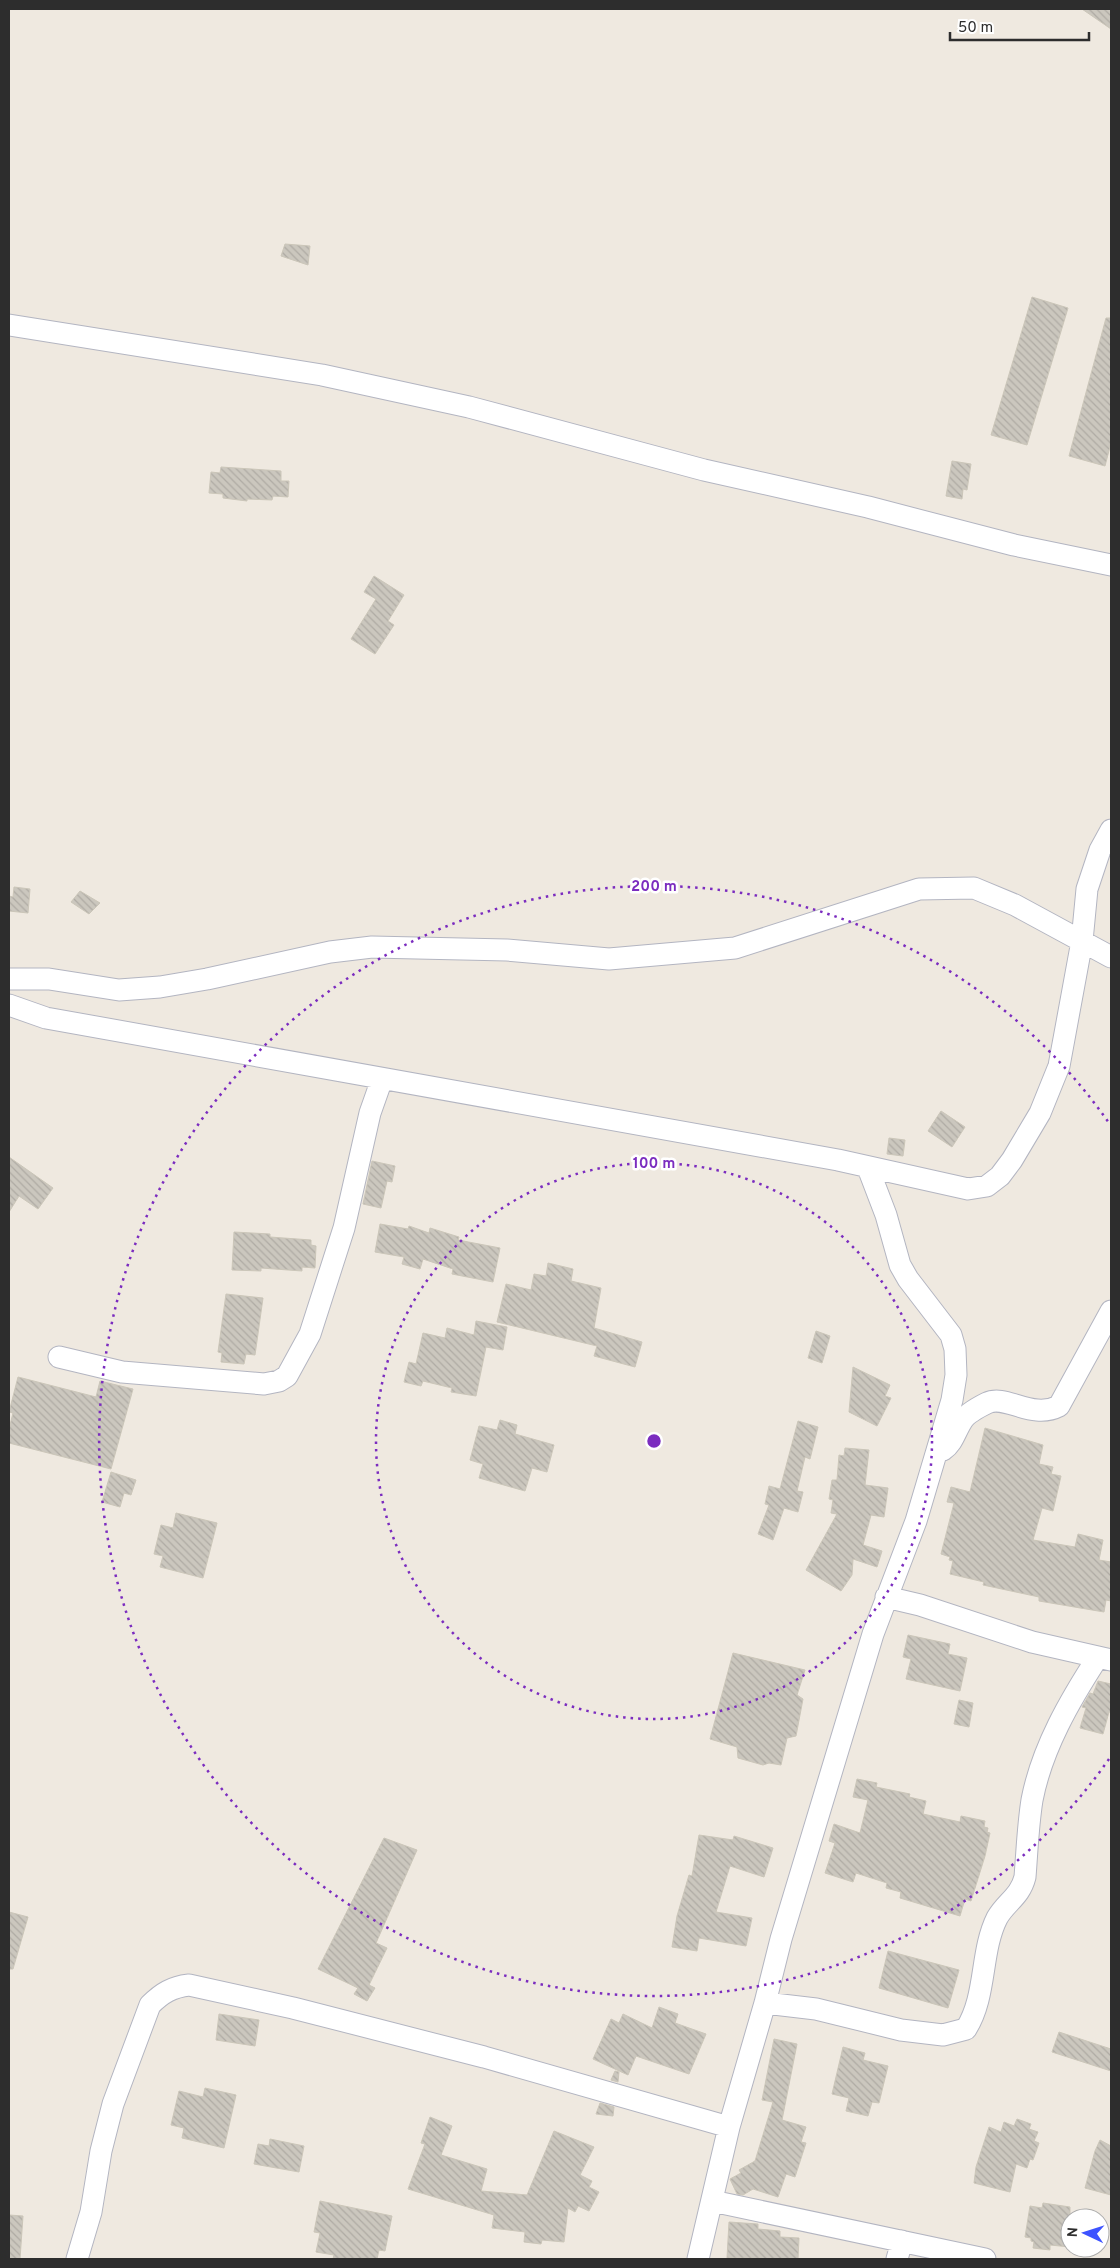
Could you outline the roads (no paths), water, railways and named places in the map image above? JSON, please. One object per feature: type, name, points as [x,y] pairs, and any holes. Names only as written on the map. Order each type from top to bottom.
[{"type":"street","points":[[9,325],[322,374],[469,407],[704,470],[868,507],[1014,545],[1111,565]]},
{"type":"street","points":[[9,1005],[46,1018],[748,1144],[968,1189],[987,1186],[1000,1176],[1012,1160],[1040,1113],[1059,1066],[1082,940],[1087,888],[1100,850],[1111,830]]},
{"type":"street","points":[[9,979],[49,979],[119,990],[160,987],[330,952],[372,947],[507,950],[609,959],[735,948],[920,889],[974,888],[1015,904],[1111,957]]},
{"type":"street","points":[[60,1358],[122,1372],[148,1375],[264,1384],[279,1381],[287,1376],[303,1351],[316,1318],[344,1228],[370,1113],[382,1079]]},
{"type":"street","points":[[698,2259],[729,2127],[794,1893],[886,1597],[916,1521],[952,1400],[956,1375],[954,1342],[951,1335],[908,1279],[900,1265],[886,1215],[868,1168]]},
{"type":"street","points":[[936,1453],[950,1444],[966,1416],[987,1403],[1003,1402],[1042,1411],[1050,1411],[1059,1406],[1111,1311]]},
{"type":"street","points":[[765,2003],[816,2009],[901,2030],[943,2035],[966,2029],[974,2016],[991,1934],[998,1916],[1022,1890],[1025,1877],[1032,1799],[1044,1761],[1061,1718],[1105,1659],[1032,1642],[920,1604],[886,1597]]},
{"type":"street","points":[[77,2259],[91,2212],[101,2151],[113,2104],[150,2004],[162,1993],[176,1986],[189,1985],[293,2008],[574,2082],[729,2127]]},
{"type":"street","points":[[712,2201],[900,2250],[985,2259]]}]
